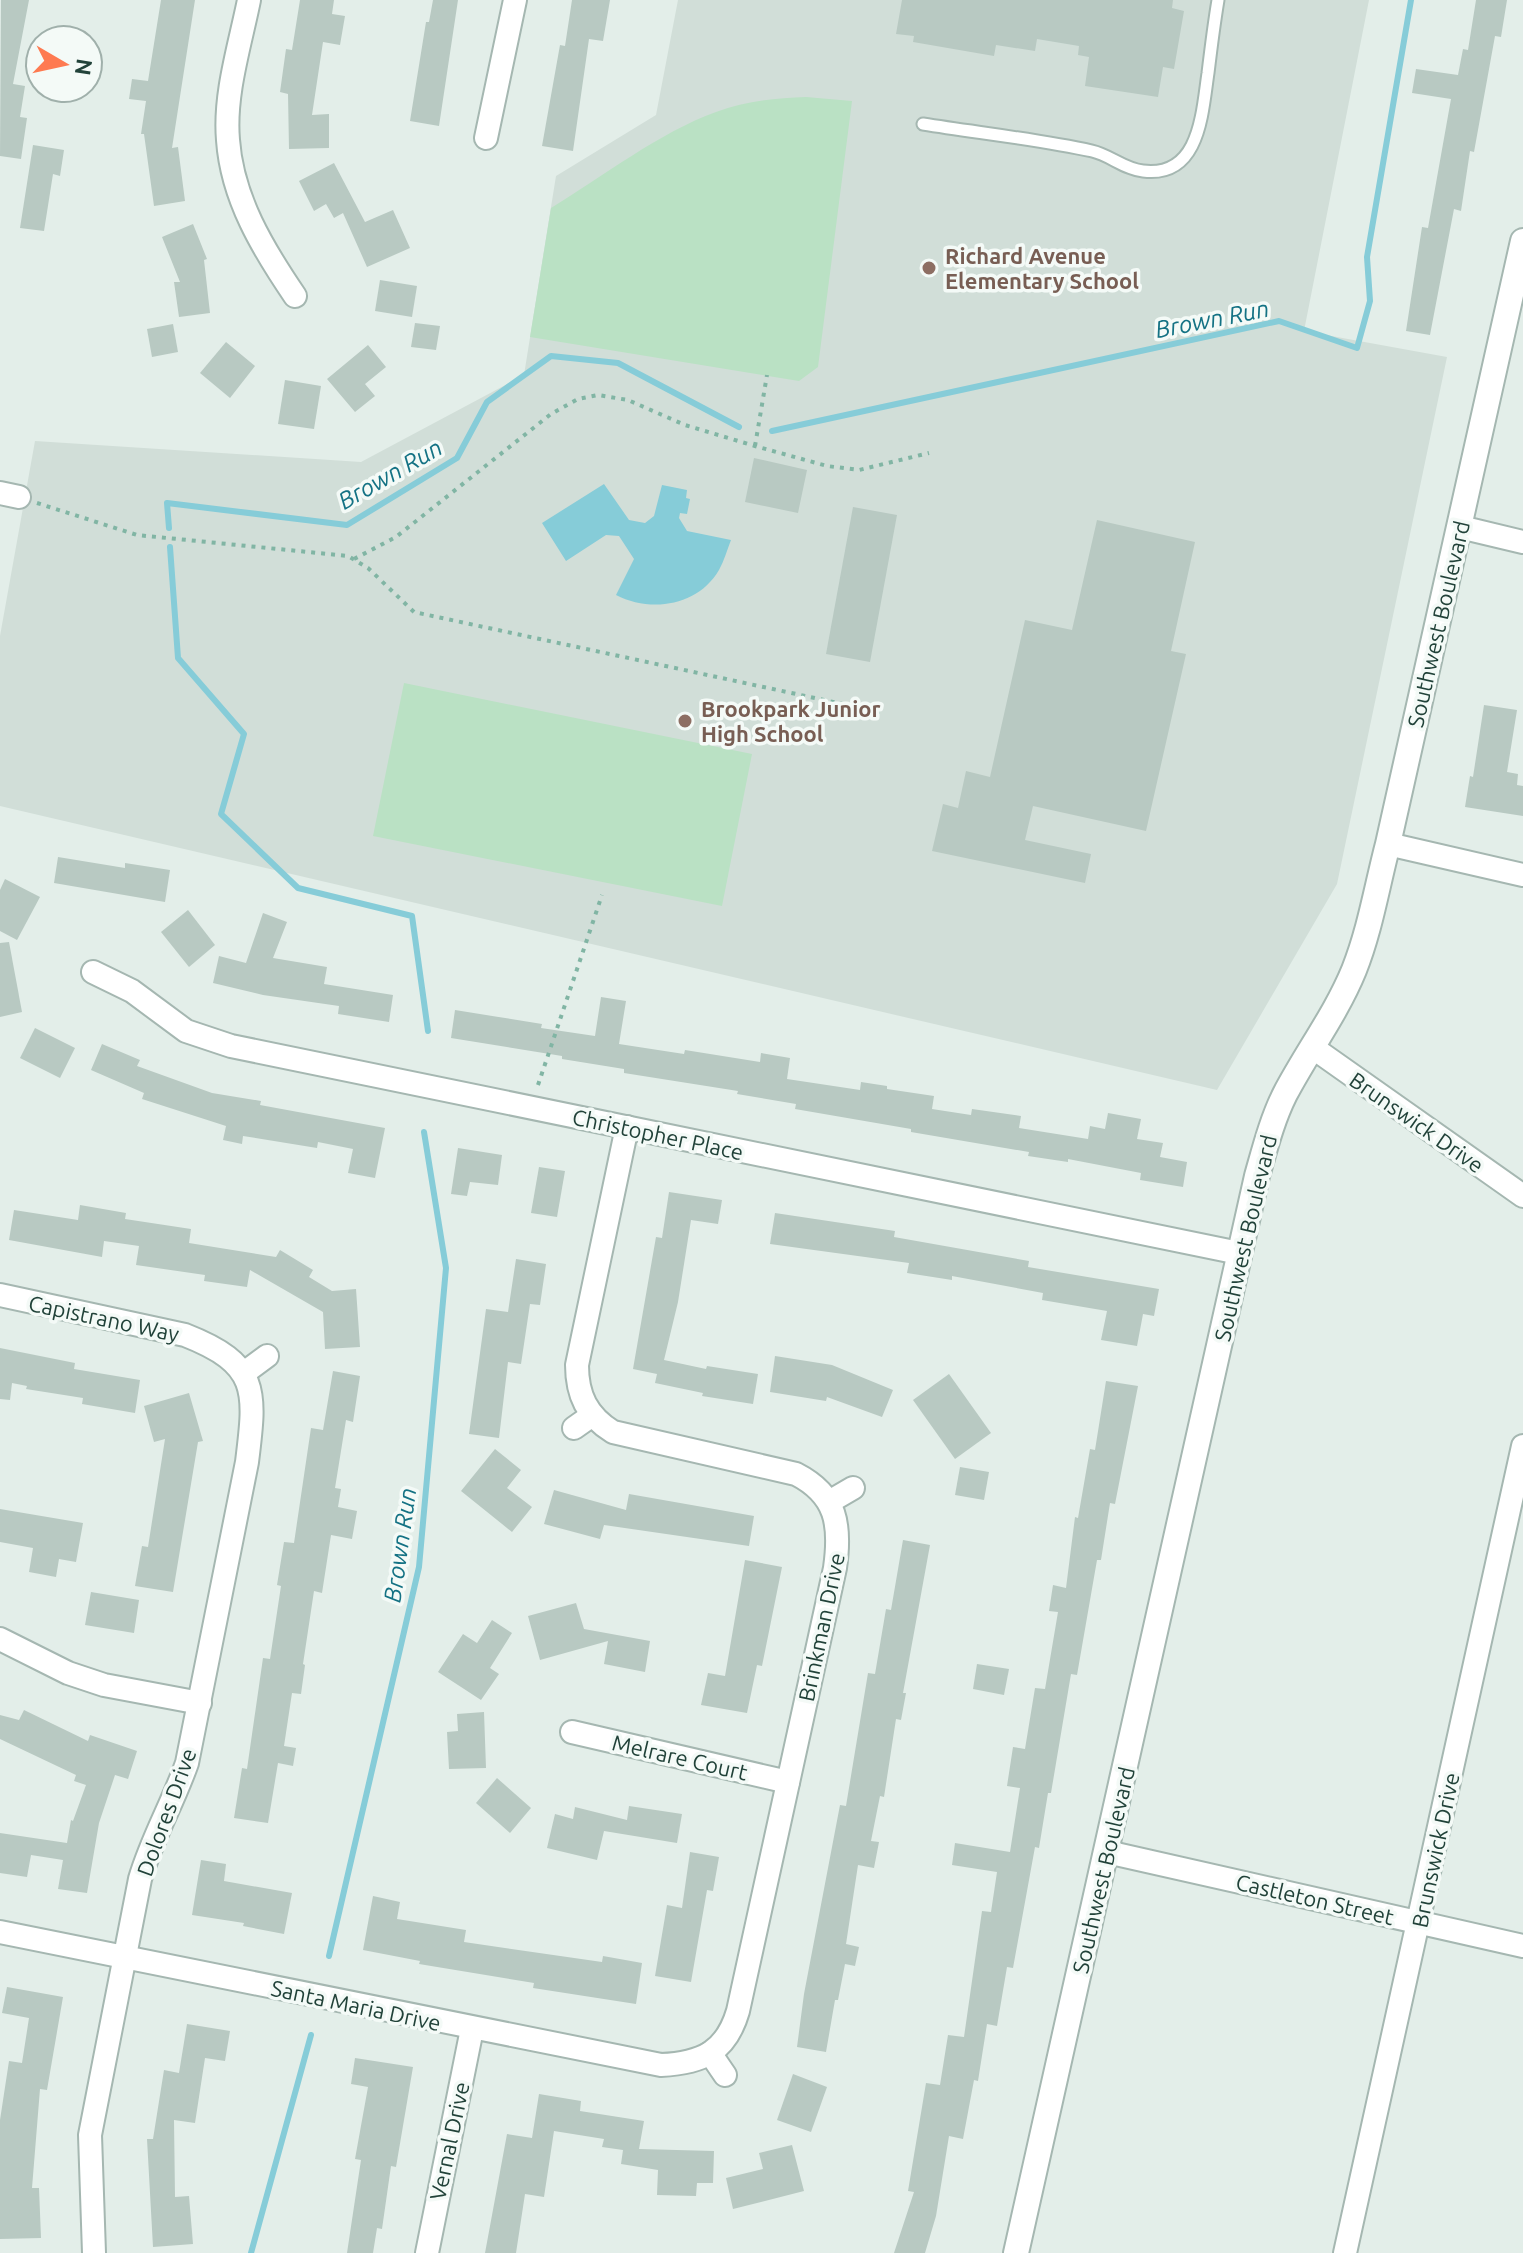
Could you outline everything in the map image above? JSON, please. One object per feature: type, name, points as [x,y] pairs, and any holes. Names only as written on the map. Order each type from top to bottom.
[{"type":"street","points":[[249,0],[230,94],[227,138],[234,178],[247,215],[262,246],[295,296]]},
{"type":"street","points":[[486,138],[515,0]]},
{"type":"street","name":"Southwest Boulevard","points":[[1016,2253],[1239,1253],[1269,1133],[1284,1096],[1338,1004],[1355,968],[1388,844],[1523,241]]},
{"type":"street","points":[[1460,527],[1523,542]]},
{"type":"street","points":[[1388,844],[1523,875]]},
{"type":"street","name":"Christopher Place","points":[[93,972],[132,991],[186,1031],[205,1039],[1239,1253]]},
{"type":"street","name":"Brunswick Drive","points":[[1312,1047],[1523,1196]]},
{"type":"street","points":[[627,1127],[577,1365],[582,1422],[796,1474],[810,1481],[829,1502],[853,1488]]},
{"type":"street","name":"Capistrano Way","points":[[0,1295],[185,1335],[208,1344],[230,1358],[244,1373]]},
{"type":"street","points":[[244,1373],[267,1356]]},
{"type":"street","name":"Dolores Drive","points":[[94,2253],[90,2135],[124,1957],[150,1844],[177,1791],[187,1763],[200,1703],[247,1462],[253,1415],[251,1393],[244,1373]]},
{"type":"street","name":"Brunswick Drive","points":[[1345,2253],[1523,1446]]},
{"type":"street","name":"Brinkman Drive","points":[[710,2053],[728,2035],[738,2011],[835,1568],[839,1539],[829,1502]]},
{"type":"street","points":[[0,1639],[68,1673],[104,1685],[200,1703]]},
{"type":"street","name":"Melrare Court","points":[[572,1732],[788,1782]]},
{"type":"street","name":"Castleton Street","points":[[1107,1852],[1523,1946]]},
{"type":"street","name":"Santa Maria Drive","points":[[0,1932],[661,2065],[687,2064],[710,2053]]},
{"type":"street","name":"Vernal Drive","points":[[427,2253],[472,2029]]},
{"type":"street","points":[[710,2053],[725,2075]]},
{"type":"lane","points":[[923,124],[1096,151],[1132,169],[1159,171],[1174,166],[1185,156],[1199,132],[1218,0]]},
{"type":"path","points":[[755,446],[767,375]]},
{"type":"path","points":[[354,559],[396,537],[551,414],[578,399],[598,395],[628,400],[685,425],[827,466],[859,470],[929,453]]},
{"type":"path","points":[[10,495],[137,535],[348,556],[368,568],[414,612],[880,712]]},
{"type":"path","points":[[538,1085],[602,895]]},
{"type":"shaded area","name":"Brookpark Junior High School","points":[[678,0],[1369,0],[1304,331],[1447,357],[1337,884],[1217,1090],[0,806],[0,636],[35,441],[361,462],[524,375],[556,176],[656,115]]},
{"type":"green space","points":[[806,97],[852,101],[818,367],[799,381],[530,337],[551,208],[653,143],[695,121],[749,103]]},
{"type":"green space","points":[[404,683],[752,754],[722,906],[373,836]]},
{"type":"water","points":[[604,484],[629,520],[645,523],[654,516],[662,485],[687,490],[686,498],[690,499],[687,514],[680,513],[679,518],[687,531],[731,540],[721,567],[710,582],[699,592],[673,603],[644,604],[616,595],[634,559],[619,536],[606,535],[566,561],[542,523]]},
{"type":"building","points":[[1,0],[29,0],[13,84],[24,86],[20,117],[27,118],[21,159],[0,156]]},
{"type":"building","points":[[161,0],[195,0],[172,148],[178,147],[185,201],[154,206],[144,134],[141,134],[146,101],[129,99],[132,79],[148,81]]},
{"type":"building","points":[[300,0],[334,0],[332,14],[345,16],[340,45],[323,42],[312,115],[329,114],[329,148],[289,149],[288,94],[280,92],[286,49],[292,50]]},
{"type":"building","points":[[433,0],[458,0],[439,126],[410,121],[426,22],[429,22]]},
{"type":"building","points":[[572,0],[610,0],[603,41],[589,39],[573,151],[542,146],[560,45],[565,46]]},
{"type":"building","points":[[902,0],[1173,0],[1172,8],[1184,11],[1174,69],[1163,67],[1158,97],[1085,86],[1089,57],[1078,55],[1079,46],[1037,39],[1035,51],[996,45],[994,56],[913,42],[914,36],[896,34]]},
{"type":"building","points":[[1476,0],[1507,0],[1501,37],[1495,36],[1474,152],[1470,151],[1461,211],[1454,209],[1430,335],[1406,331],[1422,227],[1428,228],[1451,99],[1412,93],[1416,69],[1458,75],[1463,49],[1468,50]]},
{"type":"building","points":[[33,145],[64,150],[60,176],[53,174],[44,231],[20,228]]},
{"type":"building","points":[[334,163],[365,222],[393,210],[410,248],[367,267],[343,213],[334,218],[326,204],[314,211],[299,181]]},
{"type":"building","points":[[193,224],[207,259],[204,260],[210,313],[179,317],[174,282],[180,282],[162,237]]},
{"type":"building","points":[[380,280],[417,286],[412,317],[375,311]]},
{"type":"building","points":[[415,323],[440,326],[436,350],[411,347]]},
{"type":"building","points":[[173,324],[178,352],[152,357],[147,329]]},
{"type":"building","points":[[226,342],[255,366],[230,398],[200,373]]},
{"type":"building","points":[[368,345],[386,367],[365,384],[375,396],[355,412],[327,379]]},
{"type":"building","points":[[285,380],[321,386],[314,429],[278,424]]},
{"type":"building","points":[[754,458],[807,470],[798,513],[745,502]]},
{"type":"building","points":[[853,507],[897,515],[870,662],[826,654]]},
{"type":"building","points":[[1097,520],[1195,542],[1171,651],[1186,654],[1146,831],[1033,806],[1025,840],[1091,854],[1085,883],[932,851],[943,804],[958,808],[966,771],[990,777],[1025,620],[1072,630]]},
{"type":"building","points":[[1484,705],[1517,710],[1507,772],[1518,774],[1517,785],[1523,786],[1523,816],[1465,807]]},
{"type":"building","points":[[58,857],[125,868],[125,863],[170,870],[165,902],[54,883]]},
{"type":"building","points":[[5,879],[40,897],[17,940],[0,931],[0,890]]},
{"type":"building","points":[[188,910],[215,945],[189,967],[161,932]]},
{"type":"building","points":[[263,913],[287,922],[273,958],[327,967],[324,984],[393,995],[389,1022],[338,1014],[339,1006],[263,995],[213,983],[219,956],[246,963]]},
{"type":"building","points":[[9,942],[22,1012],[0,1017],[0,943]]},
{"type":"building","points":[[601,997],[626,1001],[619,1044],[684,1054],[685,1050],[760,1062],[761,1053],[790,1058],[787,1079],[860,1090],[861,1082],[887,1086],[887,1089],[934,1096],[932,1109],[971,1115],[972,1109],[1021,1116],[1019,1128],[1088,1139],[1090,1126],[1105,1129],[1108,1113],[1141,1119],[1137,1139],[1163,1143],[1160,1157],[1187,1162],[1183,1187],[1140,1180],[1141,1173],[1068,1159],[1068,1162],[1028,1156],[1029,1152],[795,1109],[796,1104],[737,1094],[738,1091],[624,1073],[624,1069],[562,1059],[562,1056],[451,1038],[455,1010],[595,1036]]},
{"type":"building","points":[[35,1028],[75,1048],[60,1078],[20,1058]]},
{"type":"building","points":[[102,1044],[140,1060],[137,1066],[212,1093],[385,1128],[375,1178],[348,1173],[353,1149],[318,1142],[317,1148],[243,1136],[242,1144],[223,1140],[226,1126],[142,1099],[144,1093],[91,1070]]},
{"type":"building","points":[[458,1148],[502,1155],[498,1185],[470,1182],[467,1196],[451,1194]]},
{"type":"building","points":[[539,1167],[565,1171],[557,1217],[531,1213]]},
{"type":"building","points":[[669,1192],[722,1200],[718,1224],[691,1220],[678,1302],[664,1360],[706,1369],[707,1366],[758,1374],[753,1404],[702,1396],[703,1393],[655,1383],[657,1374],[633,1369],[656,1237],[662,1238]]},
{"type":"building","points":[[80,1205],[126,1213],[125,1219],[191,1229],[189,1243],[276,1257],[280,1250],[313,1270],[309,1277],[332,1291],[356,1289],[360,1347],[325,1349],[323,1312],[250,1270],[247,1287],[204,1281],[205,1275],[136,1265],[139,1246],[104,1241],[102,1257],[9,1240],[14,1210],[78,1220]]},
{"type":"building","points":[[775,1213],[895,1231],[894,1237],[1029,1261],[1028,1267],[1159,1289],[1154,1316],[1143,1314],[1137,1346],[1101,1340],[1107,1311],[1042,1300],[1043,1293],[952,1276],[952,1280],[907,1273],[909,1263],[770,1244]]},
{"type":"building","points":[[516,1259],[546,1264],[540,1305],[530,1304],[521,1364],[508,1362],[499,1438],[469,1434],[486,1309],[508,1312]]},
{"type":"building","points":[[0,1348],[75,1363],[74,1369],[140,1380],[135,1413],[82,1404],[83,1398],[26,1389],[27,1386],[12,1383],[10,1400],[0,1399]]},
{"type":"building","points":[[775,1356],[832,1365],[893,1390],[882,1417],[827,1397],[826,1401],[770,1392]]},
{"type":"building","points":[[333,1371],[360,1376],[353,1422],[346,1420],[335,1488],[341,1489],[338,1507],[357,1511],[352,1539],[331,1535],[322,1593],[314,1591],[301,1694],[292,1693],[284,1746],[296,1748],[293,1766],[278,1763],[268,1823],[234,1818],[242,1768],[247,1769],[263,1658],[270,1659],[284,1542],[294,1543],[311,1428],[323,1430]]},
{"type":"building","points":[[949,1374],[991,1433],[955,1459],[913,1400]]},
{"type":"building","points":[[1106,1381],[1138,1386],[1115,1504],[1110,1503],[1101,1560],[1097,1560],[1077,1675],[1071,1674],[1051,1793],[1048,1793],[1039,1848],[1035,1847],[1013,1968],[1007,1967],[997,2026],[987,2024],[978,2081],[974,2080],[963,2139],[949,2136],[936,2216],[925,2253],[894,2253],[914,2192],[908,2191],[926,2083],[940,2085],[948,2035],[964,2037],[982,1911],[991,1912],[997,1872],[952,1865],[955,1843],[1010,1852],[1020,1788],[1007,1786],[1013,1747],[1025,1749],[1035,1688],[1045,1689],[1058,1612],[1049,1611],[1053,1585],[1066,1588],[1075,1517],[1078,1518],[1090,1449],[1095,1450]]},
{"type":"building","points":[[189,1393],[203,1441],[198,1442],[173,1592],[135,1586],[142,1546],[148,1547],[165,1439],[154,1442],[144,1406]]},
{"type":"building","points":[[495,1449],[521,1470],[507,1488],[532,1507],[512,1532],[461,1491]]},
{"type":"building","points":[[960,1467],[989,1472],[984,1500],[955,1495]]},
{"type":"building","points":[[554,1490],[626,1510],[629,1494],[754,1516],[749,1546],[604,1525],[600,1539],[544,1524]]},
{"type":"building","points":[[0,1509],[83,1523],[76,1562],[59,1559],[56,1577],[29,1572],[33,1548],[0,1542]]},
{"type":"building","points":[[903,1540],[930,1545],[903,1693],[906,1693],[901,1720],[896,1719],[884,1797],[880,1796],[871,1841],[879,1842],[874,1868],[858,1865],[846,1944],[859,1947],[855,1966],[845,1964],[826,2052],[797,2047],[840,1805],[846,1806],[868,1673],[875,1674],[886,1609],[891,1610]]},
{"type":"building","points":[[745,1560],[782,1567],[762,1666],[757,1665],[747,1713],[701,1705],[708,1673],[725,1676]]},
{"type":"building","points":[[91,1592],[139,1600],[134,1633],[85,1625]]},
{"type":"building","points":[[576,1603],[584,1629],[650,1641],[645,1672],[604,1664],[608,1641],[540,1660],[528,1616]]},
{"type":"building","points":[[492,1620],[512,1633],[490,1668],[499,1674],[481,1700],[438,1672],[463,1634],[477,1643]]},
{"type":"building","points":[[977,1664],[1009,1669],[1004,1695],[973,1689]]},
{"type":"building","points":[[24,1710],[88,1741],[90,1735],[137,1751],[128,1779],[115,1775],[99,1823],[87,1893],[58,1889],[63,1860],[31,1855],[27,1877],[0,1873],[0,1833],[67,1843],[71,1820],[86,1785],[74,1781],[76,1775],[0,1739],[0,1715],[19,1720]]},
{"type":"building","points":[[484,1712],[486,1768],[449,1769],[447,1732],[458,1731],[457,1714]]},
{"type":"building","points":[[497,1778],[531,1808],[510,1833],[476,1803]]},
{"type":"building","points":[[629,1806],[682,1814],[677,1843],[604,1831],[597,1860],[547,1848],[555,1814],[573,1819],[575,1807],[627,1820]]},
{"type":"building","points":[[690,1852],[719,1857],[713,1891],[707,1890],[691,1982],[655,1976],[667,1905],[682,1908]]},
{"type":"building","points":[[201,1860],[226,1864],[224,1881],[292,1893],[284,1934],[243,1926],[244,1923],[192,1915]]},
{"type":"building","points":[[373,1896],[400,1902],[397,1919],[466,1930],[464,1942],[602,1962],[603,1956],[642,1963],[636,2004],[533,1988],[534,1983],[419,1964],[420,1961],[363,1950]]},
{"type":"building","points":[[7,1987],[63,1997],[47,2090],[40,2089],[32,2188],[39,2188],[41,2238],[0,2239],[0,2120],[9,2061],[22,2063],[29,2018],[2,2013]]},
{"type":"building","points":[[187,2024],[230,2031],[225,2061],[205,2058],[195,2123],[174,2120],[175,2197],[189,2196],[193,2244],[153,2247],[147,2139],[153,2139],[164,2070],[179,2073]]},
{"type":"building","points":[[355,2058],[413,2067],[396,2167],[391,2166],[382,2229],[377,2228],[373,2253],[347,2253],[361,2160],[355,2159],[368,2087],[351,2084]]},
{"type":"building","points":[[793,2074],[827,2087],[811,2132],[777,2120]]},
{"type":"building","points":[[539,2094],[581,2101],[580,2111],[644,2121],[639,2149],[714,2151],[713,2183],[697,2183],[696,2196],[657,2195],[658,2170],[621,2164],[623,2150],[602,2147],[604,2139],[554,2131],[544,2197],[525,2194],[516,2253],[485,2253],[507,2134],[532,2138]]},
{"type":"building","points":[[792,2145],[804,2191],[733,2209],[726,2178],[763,2169],[759,2153]]},
{"type":"waterway","name":"Brown Run","points":[[772,431],[1279,321],[1357,348],[1370,301],[1367,257],[1411,0]]},
{"type":"waterway","name":"Brown Run","points":[[169,528],[167,503],[347,525],[457,458],[487,402],[551,356],[618,363],[739,427]]},
{"type":"waterway","name":"Brown Run","points":[[170,547],[178,658],[244,734],[221,814],[298,888],[412,916],[428,1031]]},
{"type":"waterway","name":"Brown Run","points":[[329,1956],[419,1567],[446,1268],[424,1132]]},
{"type":"waterway","name":"Brown Run","points":[[251,2253],[311,2035]]},
{"type":"place","name":"Richard Avenue Elementary School","points":[[929,268]]},
{"type":"place","name":"Brookpark Junior High School","points":[[685,721]]}]
